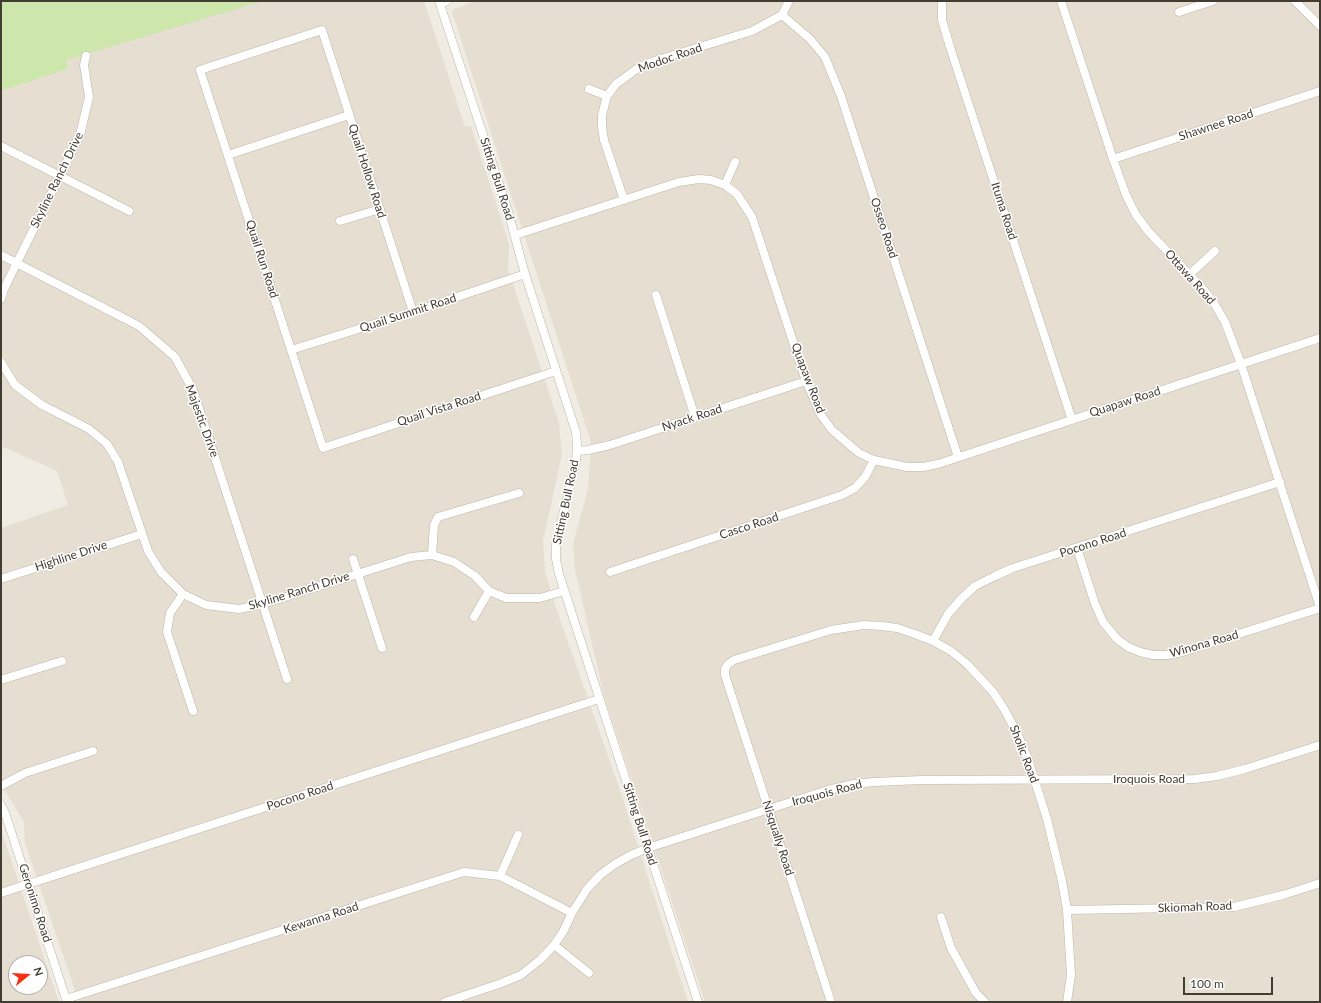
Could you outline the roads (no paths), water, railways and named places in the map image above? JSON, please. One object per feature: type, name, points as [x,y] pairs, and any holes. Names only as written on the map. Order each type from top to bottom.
[{"type":"street","points":[[782,15],[789,1]]},
{"type":"street","name":"Ituma Road","points":[[942,1],[942,20],[950,47],[1072,420]]},
{"type":"street","name":"Ottawa Road","points":[[1061,1],[1112,159],[1126,195],[1140,220],[1160,245],[1190,275],[1214,303],[1225,322],[1241,364],[1320,607]]},
{"type":"street","points":[[1179,12],[1213,1]]},
{"type":"street","points":[[1295,1],[1320,26]]},
{"type":"street","name":"Sitting Bull Road","points":[[442,2],[515,235],[525,274],[576,432],[577,451],[574,470],[556,544],[556,563],[698,1002]]},
{"type":"street","name":"Modoc Road","points":[[624,200],[604,140],[602,127],[602,115],[607,96],[616,84],[638,68],[654,61],[752,31],[782,15]]},
{"type":"street","name":"Osseo Road","points":[[782,15],[810,39],[825,57],[843,103],[958,457]]},
{"type":"street","name":"Quail Hollow Road","points":[[200,70],[322,30],[413,312]]},
{"type":"street","name":"Skyline Ranch Drive","points":[[1,299],[4,289],[80,135],[89,97],[84,65],[86,56]]},
{"type":"street","name":"Quail Run Road","points":[[200,70],[323,448]]},
{"type":"street","points":[[589,88],[607,96]]},
{"type":"street","name":"Shawnee Road","points":[[1112,159],[1320,91]]},
{"type":"street","points":[[228,155],[349,115]]},
{"type":"street","points":[[1,146],[129,211]]},
{"type":"street","points":[[725,185],[735,162]]},
{"type":"street","name":"Quapaw Road","points":[[515,235],[679,182],[711,180],[725,185],[737,194],[752,217],[806,381],[821,415],[832,430],[859,453],[874,460],[907,467],[923,467],[958,457],[1320,338]]},
{"type":"street","points":[[340,221],[380,209]]},
{"type":"street","points":[[1190,275],[1216,250]]},
{"type":"street","name":"Majestic Drive","points":[[1,255],[139,326],[175,357],[193,390],[287,679]]},
{"type":"street","name":"Quail Summit Road","points":[[291,350],[413,312],[525,274]]},
{"type":"street","points":[[656,295],[695,417]]},
{"type":"street","name":"Skyline Ranch Drive","points":[[1,362],[15,385],[42,405],[89,429],[107,444],[118,462],[148,551],[161,572],[183,594],[206,605],[239,609],[263,604],[411,557],[432,555],[454,562],[475,576],[489,591],[506,598],[540,598],[564,591]]},
{"type":"street","name":"Quail Vista Road","points":[[323,448],[556,371]]},
{"type":"street","name":"Nyack Road","points":[[577,451],[610,445],[806,381]]},
{"type":"street","name":"Casco Road","points":[[610,572],[842,495],[855,488],[865,477],[874,460]]},
{"type":"street","name":"Pocono Road","points":[[933,641],[948,614],[962,598],[975,586],[995,576],[1013,568],[1280,482]]},
{"type":"street","points":[[432,555],[434,525],[438,517],[519,492]]},
{"type":"street","name":"Highline Drive","points":[[1,579],[142,534]]},
{"type":"street","name":"Winona Road","points":[[1077,548],[1102,622],[1117,639],[1128,647],[1140,652],[1153,655],[1168,655],[1182,652],[1320,607]]},
{"type":"street","points":[[353,559],[382,648]]},
{"type":"street","points":[[474,617],[489,591]]},
{"type":"street","points":[[183,594],[170,613],[167,632],[193,711]]},
{"type":"street","name":"Sholic Road","points":[[725,675],[725,669],[728,664],[734,660],[831,630],[864,625],[897,628],[933,641],[952,651],[967,664],[992,692],[1018,733],[1057,854],[1067,910],[1071,975],[1067,1002]]},
{"type":"street","points":[[1,680],[62,660]]},
{"type":"street","name":"Nisqually Road","points":[[725,675],[831,1002]]},
{"type":"street","name":"Pocono Road","points":[[1,893],[599,699]]},
{"type":"street","name":"Iroquois Road","points":[[445,1002],[521,975],[541,959],[554,945],[587,889],[600,875],[631,855],[648,848],[828,790],[854,784],[922,780],[1195,779],[1217,776],[1245,769],[1320,745]]},
{"type":"street","points":[[1,786],[25,773],[93,751]]},
{"type":"street","name":"Geronimo Road","points":[[1,806],[5,813],[67,1000]]},
{"type":"street","points":[[500,876],[518,835]]},
{"type":"street","name":"Kewanna Road","points":[[67,1000],[464,872],[500,876],[572,913]]},
{"type":"street","name":"Skiomah Road","points":[[1067,910],[1234,907],[1283,895],[1320,883]]},
{"type":"street","points":[[941,917],[951,948],[976,993],[985,1002]]},
{"type":"street","points":[[554,945],[589,973]]}]
